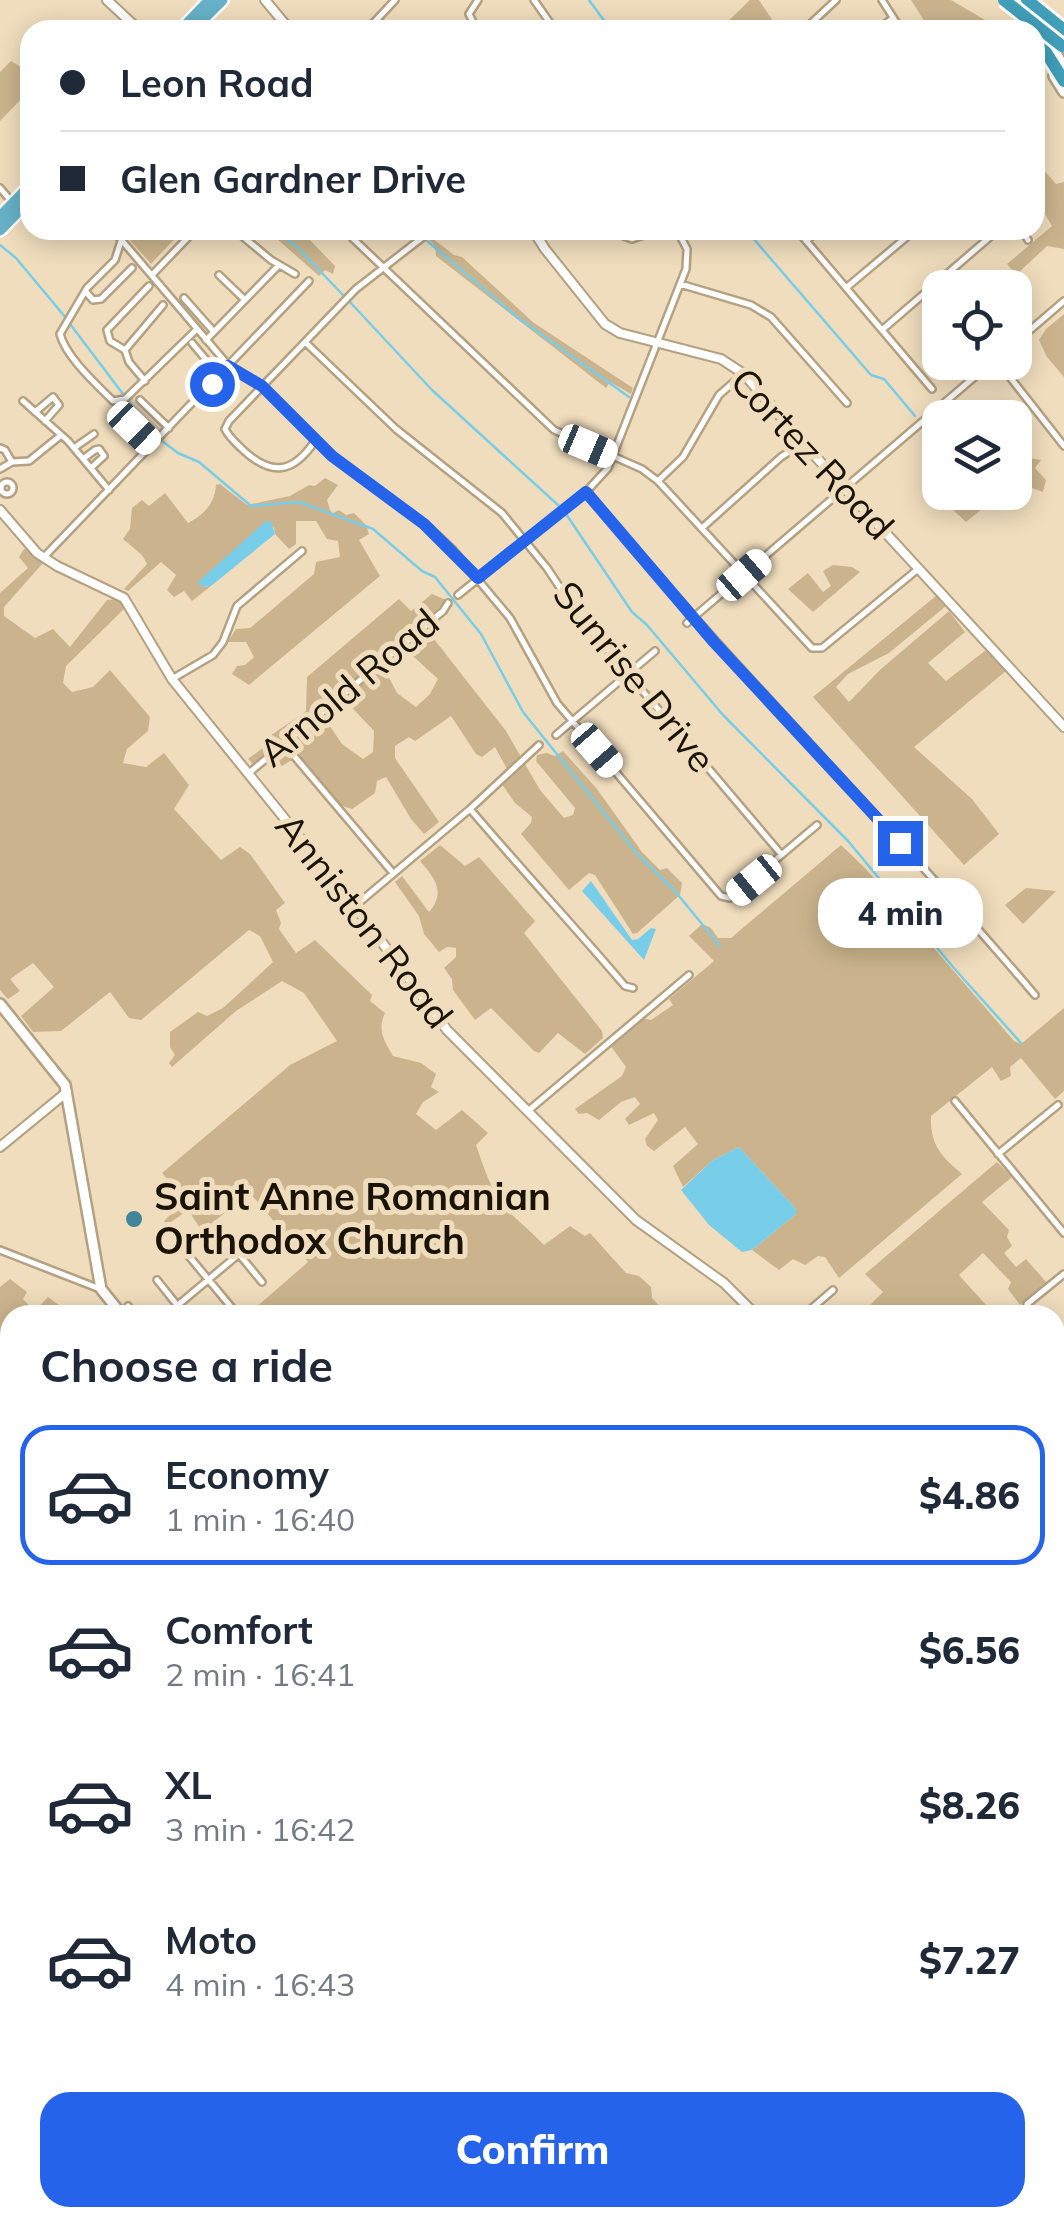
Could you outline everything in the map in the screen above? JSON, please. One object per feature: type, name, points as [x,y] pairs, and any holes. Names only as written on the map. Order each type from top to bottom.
[{"type":"highway","points":[[191,20],[210,0]]},
{"type":"highway","points":[[202,20],[222,0]]},
{"type":"highway","points":[[1007,0],[1031,20]]},
{"type":"highway","points":[[1026,0],[1064,30]]},
{"type":"highway","points":[[1045,54],[1064,82]]},
{"type":"highway","points":[[0,230],[20,197]]},
{"type":"main road","points":[[1045,33],[1064,66]]},
{"type":"main road","points":[[1045,61],[1064,92]]},
{"type":"main road","points":[[0,1004],[60,1076],[67,1092],[102,1289],[119,1305]]},
{"type":"street","points":[[107,0],[128,20]]},
{"type":"street","points":[[265,0],[282,20]]},
{"type":"street","points":[[376,20],[395,0]]},
{"type":"street","points":[[816,0],[823,10]]},
{"type":"street","points":[[814,20],[836,0]]},
{"type":"street","points":[[882,0],[894,18],[891,20]]},
{"type":"street","points":[[0,188],[14,204]]},
{"type":"street","points":[[122,240],[228,366],[262,386],[316,440],[352,472],[424,524],[478,578],[510,618],[552,697],[726,898],[817,825]]},
{"type":"street","points":[[122,240],[115,260],[86,292],[64,327],[62,340],[113,401],[125,399],[145,382],[197,329]]},
{"type":"street","points":[[152,275],[185,240]]},
{"type":"street","points":[[248,240],[295,274]]},
{"type":"street","points":[[355,240],[547,425],[658,480],[812,648],[822,648],[918,569]]},
{"type":"street","points":[[316,440],[298,461],[286,467],[263,466],[226,432],[229,421],[356,289],[419,240]]},
{"type":"street","name":"Cortez Road","points":[[539,240],[605,324],[620,333],[734,364],[1064,727]]},
{"type":"street","points":[[682,240],[688,253],[680,284],[752,304],[771,316],[847,403]]},
{"type":"street","points":[[846,288],[903,240]]},
{"type":"street","points":[[882,330],[986,240]]},
{"type":"street","points":[[806,241],[932,388]]},
{"type":"street","points":[[206,340],[279,265]]},
{"type":"street","points":[[86,292],[93,300],[101,299],[132,268]]},
{"type":"street","points":[[219,275],[245,300]]},
{"type":"street","points":[[43,558],[309,281]]},
{"type":"street","name":"Arnold Road","points":[[458,595],[604,474],[680,284]]},
{"type":"street","points":[[145,382],[124,350],[110,341],[108,330],[149,286]]},
{"type":"street","points":[[184,298],[214,332]]},
{"type":"street","points":[[1032,327],[1064,300]]},
{"type":"street","points":[[124,350],[163,305]]},
{"type":"street","name":"Sunrise Drive","points":[[305,342],[396,429],[487,499],[525,541],[579,616],[782,855]]},
{"type":"street","points":[[192,343],[220,375]]},
{"type":"street","points":[[658,480],[690,447],[719,395],[744,374]]},
{"type":"street","points":[[687,623],[974,380]]},
{"type":"street","points":[[1010,380],[1064,446]]},
{"type":"street","points":[[35,412],[53,398],[60,405],[45,420]]},
{"type":"street","points":[[23,400],[74,448],[109,490]]},
{"type":"street","points":[[140,400],[168,428]]},
{"type":"street","points":[[134,428],[151,446]]},
{"type":"street","points":[[74,448],[94,434]]},
{"type":"street","points":[[6,479],[0,471],[12,462],[28,462],[60,436]]},
{"type":"street","points":[[702,528],[802,443]]},
{"type":"street","points":[[0,448],[12,462]]},
{"type":"street","points":[[83,458],[95,450],[102,452],[104,456],[91,468]]},
{"type":"street","points":[[586,492],[694,618],[969,917],[1035,995]]},
{"type":"street","name":"Anniston Road","points":[[0,510],[43,558],[124,598],[172,678],[355,906],[438,1020],[636,1220],[724,1283],[746,1305]]},
{"type":"street","points":[[172,678],[213,655],[224,642],[237,606],[302,551]]},
{"type":"street","name":"Arnold Road","points":[[249,773],[448,603]]},
{"type":"street","points":[[556,735],[655,651]]},
{"type":"street","points":[[284,744],[394,873]]},
{"type":"street","points":[[355,906],[539,746]]},
{"type":"street","points":[[470,809],[558,913],[577,929],[625,986],[632,988]]},
{"type":"street","points":[[528,1111],[689,976]]},
{"type":"street","points":[[0,1147],[67,1092]]},
{"type":"street","points":[[955,1101],[1064,1233]]},
{"type":"street","points":[[998,1154],[1058,1105]]},
{"type":"street","points":[[0,1250],[102,1289]]},
{"type":"street","points":[[188,1254],[229,1305]]},
{"type":"street","points":[[179,1305],[239,1254],[262,1282]]},
{"type":"street","points":[[1027,1304],[1064,1274]]},
{"type":"street","points":[[157,1280],[177,1305]]},
{"type":"street","points":[[816,1305],[833,1290]]},
{"type":"shaded area","points":[[750,0],[759,0],[772,20],[729,20]]},
{"type":"shaded area","points":[[911,0],[951,0],[985,20],[924,20]]},
{"type":"shaded area","points":[[11,61],[20,66],[20,100],[0,121],[0,72]]},
{"type":"shaded area","points":[[1045,172],[1056,184],[1064,182],[1064,249],[1047,246],[1021,270],[1012,270],[1007,264],[1035,240],[1045,240],[1045,232],[1052,226],[1045,214]]},
{"type":"shaded area","points":[[130,240],[174,240],[151,264]]},
{"type":"shaded area","points":[[278,240],[310,240],[335,266],[333,274],[325,270],[319,276]]},
{"type":"shaded area","points":[[429,240],[462,257],[534,323],[633,388],[631,394],[610,382],[606,388],[436,256],[435,246]]},
{"type":"shaded area","points":[[1064,314],[1064,377],[1039,340]]},
{"type":"shaded area","points":[[1032,458],[1041,460],[1035,468],[1046,480],[1043,492],[1032,488]]},
{"type":"shaded area","points":[[325,478],[338,485],[327,500],[330,510],[354,513],[366,525],[369,534],[359,540],[380,576],[249,685],[232,674],[237,666],[254,657],[246,642],[228,642],[236,629],[250,628],[314,574],[316,562],[340,557],[338,541],[327,539],[316,521],[296,521],[296,544],[289,549],[275,534],[274,527],[202,587],[211,586],[192,601],[184,591],[174,597],[167,590],[176,575],[161,562],[128,591],[124,589],[147,564],[123,539],[130,529],[132,508],[142,500],[149,506],[165,493],[188,523],[208,508],[216,485],[220,484],[247,505],[290,496]]},
{"type":"shaded area","points":[[953,510],[981,510],[966,522]]},
{"type":"shaded area","points":[[28,549],[43,563],[4,607],[4,616],[35,638],[53,629],[70,647],[107,600],[118,599],[126,607],[66,666],[63,683],[72,692],[93,687],[110,670],[150,717],[148,731],[127,749],[123,763],[146,767],[164,753],[189,785],[174,809],[221,860],[240,847],[250,854],[285,903],[276,910],[279,929],[296,953],[315,940],[372,995],[370,1001],[385,1013],[382,1030],[393,1056],[421,1063],[436,1074],[431,1087],[439,1092],[423,1102],[416,1114],[436,1130],[462,1110],[488,1133],[476,1145],[494,1191],[513,1215],[544,1245],[570,1226],[585,1236],[590,1233],[626,1273],[639,1276],[651,1287],[652,1298],[659,1305],[259,1305],[308,1262],[250,1193],[202,1231],[188,1210],[167,1225],[164,1221],[185,1200],[162,1173],[290,1065],[337,1041],[304,993],[282,981],[236,1011],[172,1067],[169,1063],[175,1055],[170,1047],[170,1032],[198,1012],[207,1016],[223,1008],[273,962],[260,936],[249,930],[141,1020],[129,1018],[110,992],[61,1031],[33,1032],[21,1016],[54,987],[33,963],[10,979],[20,991],[8,999],[0,990],[0,593],[28,568],[19,557]]},
{"type":"shaded area","points":[[833,565],[860,572],[813,612],[788,589],[808,573],[823,592],[831,586],[823,571]]},
{"type":"shaded area","points":[[432,594],[446,600],[423,625],[506,731],[540,790],[564,818],[573,815],[575,808],[536,761],[537,755],[555,756],[563,751],[597,789],[642,852],[660,870],[667,868],[682,883],[680,895],[637,933],[633,934],[595,875],[589,873],[569,890],[521,834],[532,817],[515,803],[502,784],[519,769],[515,763],[507,769],[495,747],[482,757],[476,754],[451,716],[415,741],[409,737],[395,746],[395,758],[439,822],[424,834],[386,777],[377,781],[375,793],[352,809],[326,796],[302,761],[282,766],[271,754],[256,767],[248,759],[264,747],[267,738],[306,711],[307,677],[399,599],[411,611]],"holes":[[[403,647],[438,679],[416,707],[397,693],[384,668]],[[343,698],[374,731],[373,752],[363,759],[342,744],[323,716]]]},
{"type":"shaded area","points":[[937,595],[946,606],[889,653],[848,674],[836,687],[849,702],[949,611],[965,632],[928,663],[946,681],[986,650],[1006,671],[914,747],[972,799],[999,834],[964,865],[813,697]]},
{"type":"shaded area","points":[[440,845],[465,866],[479,857],[535,921],[524,933],[602,1031],[603,1038],[585,1054],[558,1033],[539,1053],[534,1051],[491,1008],[475,1020],[453,990],[452,979],[444,968],[456,957],[456,948],[447,947],[439,952],[424,934],[419,916],[395,882],[402,876],[429,912],[437,898],[437,886],[420,861]]},
{"type":"shaded area","points":[[841,845],[1014,1041],[1021,1044],[1064,1008],[1064,1091],[1055,1099],[1021,1058],[1010,1067],[1011,1076],[1001,1081],[992,1067],[931,1116],[938,1149],[962,1174],[839,1278],[825,1257],[818,1256],[805,1265],[793,1259],[779,1270],[752,1250],[796,1214],[796,1209],[739,1147],[713,1160],[683,1187],[673,1166],[698,1144],[685,1127],[654,1151],[645,1139],[658,1120],[654,1113],[629,1125],[625,1119],[640,1104],[635,1097],[621,1102],[599,1120],[575,1109],[622,1076],[626,1067],[610,1045],[642,1018],[651,1020],[673,1005],[669,999],[714,961],[689,936],[702,924],[718,938],[731,938]]},
{"type":"shaded area","points":[[1026,888],[1056,891],[1023,924],[1005,905]]},
{"type":"shaded area","points":[[997,1162],[1012,1177],[982,1202],[1009,1230],[1007,1237],[1012,1246],[1004,1253],[1016,1267],[1026,1259],[1047,1283],[1020,1305],[1008,1289],[1011,1282],[983,1253],[959,1275],[986,1305],[870,1305],[883,1292],[865,1274]]},
{"type":"shaded area","points":[[10,1279],[27,1292],[23,1299],[29,1305],[0,1305],[0,1287]]},
{"type":"shaded area","points":[[48,1297],[59,1305],[41,1305]]},
{"type":"water","points":[[271,521],[275,534],[211,586],[202,587],[198,582],[265,522]]},
{"type":"water","points":[[591,881],[632,940],[656,929],[644,960],[582,891]]},
{"type":"water","points":[[739,1147],[796,1209],[796,1214],[752,1250],[742,1252],[709,1225],[681,1190],[713,1160]]},
{"type":"waterway","points":[[589,0],[604,20]]},
{"type":"waterway","points":[[288,240],[343,295]]},
{"type":"waterway","points":[[426,240],[517,317],[629,397]]},
{"type":"waterway","points":[[755,240],[871,375],[884,379],[915,416]]},
{"type":"waterway","points":[[0,245],[16,258],[66,318]]},
{"type":"waterway","points":[[349,301],[432,390],[558,505]]},
{"type":"waterway","points":[[70,324],[123,394]]},
{"type":"waterway","points":[[127,400],[157,435]]},
{"type":"waterway","points":[[162,441],[199,462],[251,506],[299,502],[373,529],[422,571],[435,577],[481,634],[523,712],[638,855],[674,890],[720,946]]},
{"type":"waterway","points":[[566,514],[632,612],[723,715],[848,841],[1021,1043]]},
{"type":"place","name":"Saint Anne Romanian Orthodox Church","points":[[134,1219]]},
{"type":"route","points":[[212,384],[228,366],[256,381],[332,456],[432,530],[478,578],[586,492],[714,642],[900,843]]}]
